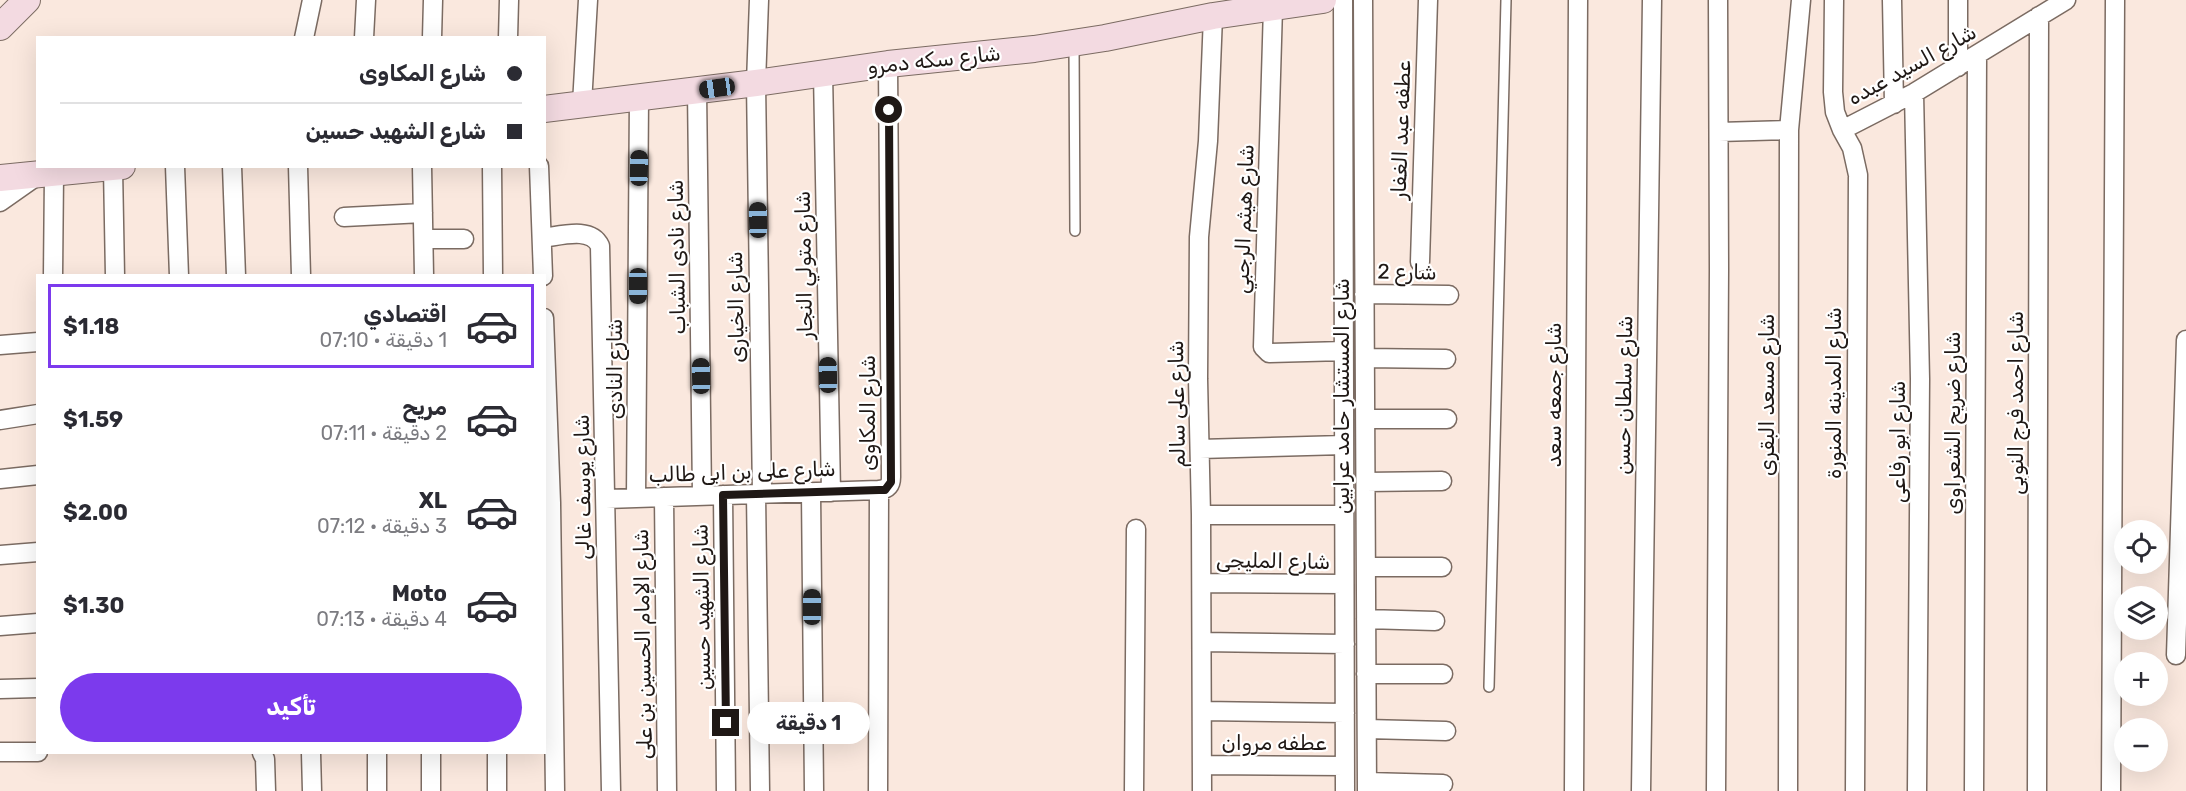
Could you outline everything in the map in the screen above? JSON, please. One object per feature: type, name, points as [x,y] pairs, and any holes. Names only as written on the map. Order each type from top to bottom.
[{"type":"main road","points":[[0,27],[27,0]]},
{"type":"main road","name":"شارع سكه دمرو","points":[[546,109],[756,83],[888,63],[1074,43],[1213,16],[1315,0]]},
{"type":"main road","points":[[0,178],[109,168]]},
{"type":"street","points":[[304,36],[312,0]]},
{"type":"street","points":[[364,36],[366,0]]},
{"type":"street","points":[[432,36],[433,0]]},
{"type":"street","points":[[508,36],[509,0]]},
{"type":"street","points":[[582,104],[588,0]]},
{"type":"street","name":"شارع الخيارى","points":[[759,0],[756,83],[760,791]]},
{"type":"street","name":"شارع المستشار حامد عرابين","points":[[1343,0],[1345,791]]},
{"type":"street","name":"شارع المستشار حامد عرابين","points":[[1363,0],[1367,786]]},
{"type":"street","name":"عطفه عبد الغفار","points":[[1420,262],[1428,0]]},
{"type":"street","name":"شارع جمعه سعد","points":[[1574,791],[1578,0]]},
{"type":"street","name":"شارع سلطان حسن","points":[[1641,791],[1652,0]]},
{"type":"street","points":[[1716,791],[1718,0]]},
{"type":"street","name":"شارع مسعد البقرى","points":[[1788,791],[1789,130],[1801,0]]},
{"type":"street","name":"شارع المدينه المنورة","points":[[1834,0],[1833,92],[1835,112],[1852,148],[1858,175],[1855,791]]},
{"type":"street","points":[[1892,0],[1894,104]]},
{"type":"street","points":[[1958,0],[1958,67]]},
{"type":"street","name":"شارع السيد عبده","points":[[1842,130],[1914,93],[2066,0]]},
{"type":"street","points":[[2111,791],[2115,0]]},
{"type":"street","name":"شارع هيثم الرجبي","points":[[1276,5],[1263,349],[1269,353],[1344,351]]},
{"type":"street","name":"شارع على سالم","points":[[1202,791],[1199,237],[1208,141],[1213,16]]},
{"type":"street","name":"شارع احمد فرج النوبى","points":[[2037,791],[2039,16]]},
{"type":"street","name":"شارع ضريح الشعراوى","points":[[1974,791],[1977,56]]},
{"type":"street","name":"شارع المكاوى","points":[[878,791],[879,490],[885,490],[889,486],[891,477],[888,63]]},
{"type":"street","name":"شارع متولي النجار","points":[[823,73],[831,492]]},
{"type":"street","name":"شارع نادى الشباب","points":[[697,90],[702,496]]},
{"type":"street","name":"شارع ابو رفاعى","points":[[1914,93],[1920,380],[1917,791]]},
{"type":"street","name":"شارع النادى","points":[[636,498],[639,97]]},
{"type":"street","points":[[1719,132],[1789,130]]},
{"type":"street","points":[[115,274],[118,168]]},
{"type":"street","points":[[175,168],[179,274]]},
{"type":"street","points":[[232,168],[236,274]]},
{"type":"street","points":[[298,168],[301,274]]},
{"type":"street","points":[[422,168],[424,274]]},
{"type":"street","points":[[492,168],[493,274]]},
{"type":"street","points":[[539,168],[543,274]]},
{"type":"street","points":[[0,202],[45,175],[53,274]]},
{"type":"street","points":[[344,217],[423,213]]},
{"type":"street","name":"شارع يوسف غالى","points":[[542,238],[588,234],[597,239],[600,246],[611,791]]},
{"type":"street","points":[[424,239],[464,239]]},
{"type":"street","name":"شارع 2","points":[[1364,294],[1449,295]]},
{"type":"street","points":[[2176,655],[2185,446],[2186,340]]},
{"type":"street","points":[[0,345],[36,342]]},
{"type":"street","points":[[1365,358],[1446,359]]},
{"type":"street","points":[[546,374],[551,515],[555,791]]},
{"type":"street","points":[[0,420],[36,414]]},
{"type":"street","points":[[1365,419],[1447,419]]},
{"type":"street","points":[[1200,449],[1344,445]]},
{"type":"street","points":[[0,479],[36,475]]},
{"type":"street","points":[[1365,482],[1442,481]]},
{"type":"street","name":"شارع على بن ابى طالب","points":[[606,499],[879,490]]},
{"type":"street","points":[[811,492],[814,791]]},
{"type":"street","name":"شارع الشهيد حسين","points":[[723,495],[726,791]]},
{"type":"street","name":"شارع الإمام الحسين بن على","points":[[664,497],[667,791]]},
{"type":"street","points":[[1202,515],[1344,514]]},
{"type":"street","points":[[1134,791],[1136,529]]},
{"type":"street","points":[[0,555],[36,552]]},
{"type":"street","points":[[1366,567],[1442,567]]},
{"type":"street","name":"شارع المليجى","points":[[1202,583],[1344,584]]},
{"type":"street","points":[[1366,619],[1435,621]]},
{"type":"street","points":[[0,626],[36,623]]},
{"type":"street","points":[[1202,642],[1345,644]]},
{"type":"street","points":[[1366,674],[1443,674]]},
{"type":"street","points":[[0,689],[36,688]]},
{"type":"street","points":[[1203,711],[1345,713]]},
{"type":"street","points":[[1367,729],[1446,731]]},
{"type":"street","points":[[0,752],[36,752]]},
{"type":"street","points":[[311,754],[312,791]]},
{"type":"street","points":[[377,754],[377,791]]},
{"type":"street","points":[[431,754],[431,791]]},
{"type":"street","points":[[497,754],[498,791]]},
{"type":"street","points":[[264,756],[266,791]]},
{"type":"street","name":"عطفه مروان","points":[[1202,765],[1345,766]]},
{"type":"street","points":[[1367,786],[1443,784]]},
{"type":"lane","points":[[1489,687],[1506,0]]},
{"type":"lane","points":[[1074,43],[1075,231]]},
{"type":"route","points":[[726,723],[723,495],[885,490],[891,482],[889,110]]}]
